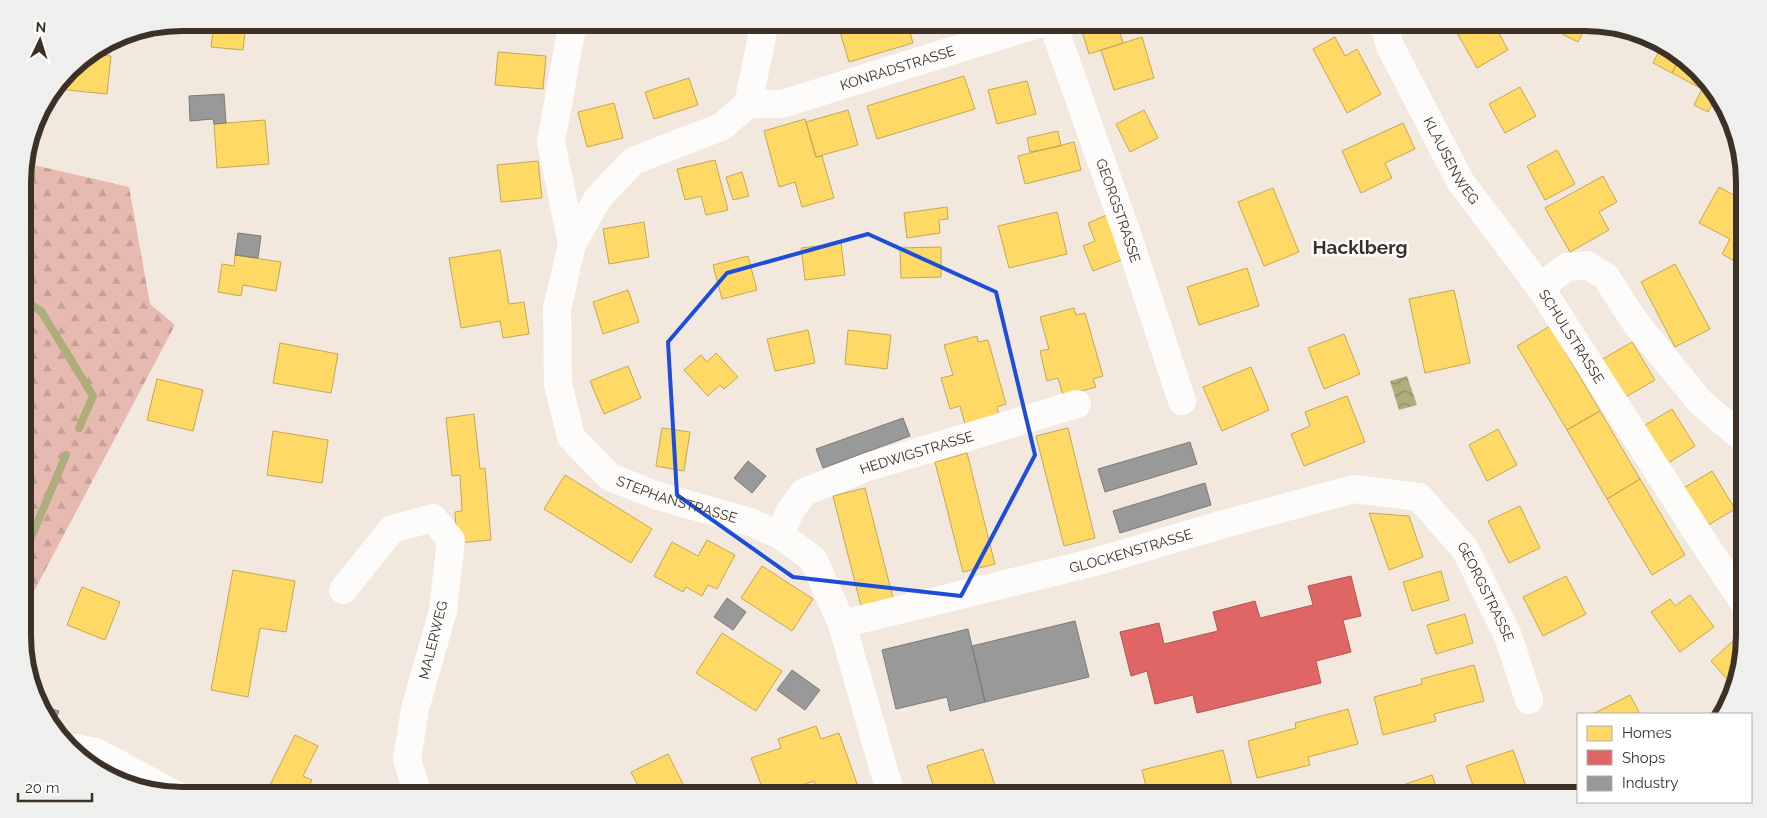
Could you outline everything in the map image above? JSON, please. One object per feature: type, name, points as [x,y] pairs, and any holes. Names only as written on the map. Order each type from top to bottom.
[{"type":"street","name":"KONRADSTRASSE","points":[[748,104],[782,104],[1014,31]]},
{"type":"street","name":"GEORGSTRASSE","points":[[1055,31],[1126,231],[1182,401]]},
{"type":"street","name":"KLAUSENWEG","points":[[1386,31],[1390,46],[1460,181],[1540,287]]},
{"type":"street","points":[[571,32],[551,142],[572,244]]},
{"type":"street","points":[[748,104],[763,32]]},
{"type":"street","name":"STEPHANSTRASSE","points":[[748,104],[721,127],[633,161],[598,198],[572,244],[558,309],[558,384],[571,437],[610,477],[658,496],[750,522],[780,535],[813,559],[842,624],[889,786]]},
{"type":"street","name":"SCHULSTRASSE","points":[[1736,432],[1700,403],[1635,322],[1606,277],[1587,264],[1567,267],[1540,287],[1736,591]]},
{"type":"street","name":"HEDWIGSTRASSE","points":[[780,535],[790,510],[804,492],[868,467],[1077,404]]},
{"type":"street","name":"GLOCKENSTRASSE","points":[[842,624],[1095,562],[1224,524],[1354,489],[1419,497]]},
{"type":"street","name":"GEORGSTRASSE","points":[[1419,497],[1465,549],[1508,636],[1529,700]]},
{"type":"street","name":"MALERWEG","points":[[343,590],[392,528],[433,518],[451,540],[443,611],[415,709],[407,759],[415,787]]},
{"type":"street","points":[[84,750],[96,752],[156,784]]},
{"type":"highlighted area","points":[[868,234],[996,292],[1035,455],[961,596],[793,577],[677,495],[668,342],[727,273]]},
{"type":"green space","points":[[33,165],[129,187],[150,304],[175,325],[31,597]]},
{"type":"water","points":[[1407,376],[1417,405],[1399,410],[1390,381]]},
{"type":"building: Homes","points":[[910,31],[913,43],[849,62],[840,32]]},
{"type":"building: Homes","points":[[1082,31],[1120,31],[1123,43],[1089,54]]},
{"type":"building: Homes","points":[[1460,31],[1498,31],[1508,50],[1477,68],[1457,33]]},
{"type":"building: Homes","points":[[1563,31],[1584,31],[1578,42],[1562,34]]},
{"type":"building: Homes","points":[[213,32],[245,32],[243,50],[211,47]]},
{"type":"building: Homes","points":[[1142,37],[1154,78],[1114,90],[1101,50]]},
{"type":"building: Homes","points":[[1335,37],[1345,56],[1357,49],[1381,94],[1347,113],[1313,49]]},
{"type":"building: Homes","points":[[1659,51],[1678,63],[1672,73],[1653,63]]},
{"type":"building: Homes","points":[[498,52],[546,56],[543,89],[495,85]]},
{"type":"building: Homes","points":[[101,55],[111,56],[107,94],[62,90],[90,62]]},
{"type":"building: Homes","points":[[1678,63],[1705,90],[1713,102],[1708,112],[1694,105],[1702,89],[1672,73]]},
{"type":"building: Homes","points":[[964,76],[975,109],[877,139],[867,106]]},
{"type":"building: Homes","points":[[689,78],[698,105],[654,119],[645,92]]},
{"type":"building: Homes","points":[[1027,81],[1036,114],[997,124],[988,90]]},
{"type":"building: Homes","points":[[1520,87],[1536,116],[1505,133],[1489,104]]},
{"type":"building: Homes","points":[[614,103],[623,138],[587,147],[578,112]]},
{"type":"building: Homes","points":[[848,110],[858,145],[816,157],[806,122]]},
{"type":"building: Homes","points":[[1144,110],[1158,138],[1130,152],[1116,124]]},
{"type":"building: Homes","points":[[805,119],[816,157],[822,156],[834,198],[802,207],[795,182],[779,187],[764,131]]},
{"type":"building: Homes","points":[[265,120],[269,164],[217,168],[214,124]]},
{"type":"building: Homes","points":[[1403,123],[1415,149],[1385,163],[1392,178],[1361,193],[1342,151]]},
{"type":"building: Homes","points":[[1058,131],[1061,146],[1030,152],[1027,138]]},
{"type":"building: Homes","points":[[1074,142],[1081,170],[1025,184],[1018,156]]},
{"type":"building: Homes","points":[[1557,150],[1575,184],[1545,200],[1527,166]]},
{"type":"building: Homes","points":[[715,160],[728,210],[706,215],[701,196],[685,200],[677,169]]},
{"type":"building: Homes","points":[[538,161],[542,198],[501,202],[497,165]]},
{"type":"building: Homes","points":[[742,172],[749,196],[733,200],[726,177]]},
{"type":"building: Homes","points":[[1603,176],[1617,202],[1599,212],[1609,230],[1570,252],[1545,208]]},
{"type":"building: Homes","points":[[1719,187],[1736,196],[1736,262],[1722,254],[1730,239],[1699,223]]},
{"type":"building: Homes","points":[[1273,188],[1299,252],[1264,266],[1238,202]]},
{"type":"building: Homes","points":[[947,207],[948,219],[939,220],[940,233],[907,238],[904,213]]},
{"type":"building: Homes","points":[[1057,212],[1067,254],[1009,268],[998,226]]},
{"type":"building: Homes","points":[[1109,214],[1127,258],[1093,271],[1083,246],[1095,241],[1088,223]]},
{"type":"building: Homes","points":[[644,222],[649,257],[609,264],[603,229]]},
{"type":"building: Homes","points":[[841,243],[845,275],[805,280],[801,248]]},
{"type":"building: Homes","points":[[941,247],[941,277],[901,278],[900,248]]},
{"type":"building: Homes","points":[[500,250],[509,304],[524,302],[529,334],[503,338],[500,321],[461,328],[449,258]]},
{"type":"building: Homes","points":[[235,255],[281,262],[276,291],[243,285],[241,296],[218,292],[222,264],[234,266]]},
{"type":"building: Homes","points":[[748,256],[757,290],[722,299],[713,265]]},
{"type":"building: Homes","points":[[1675,264],[1710,329],[1675,347],[1641,282]]},
{"type":"building: Homes","points":[[1247,268],[1259,306],[1199,325],[1187,287]]},
{"type":"building: Homes","points":[[628,290],[639,322],[603,334],[593,302]]},
{"type":"building: Homes","points":[[1454,290],[1470,363],[1425,373],[1409,299]]},
{"type":"building: Homes","points":[[1074,308],[1076,315],[1085,313],[1103,376],[1093,379],[1096,387],[1063,396],[1058,378],[1047,381],[1040,351],[1049,349],[1040,317]]},
{"type":"building: Homes","points":[[1550,326],[1600,411],[1567,430],[1517,346]]},
{"type":"building: Homes","points":[[808,330],[815,363],[775,371],[767,339]]},
{"type":"building: Homes","points":[[848,330],[891,335],[887,369],[845,364]]},
{"type":"building: Homes","points":[[1344,334],[1360,374],[1324,389],[1308,348]]},
{"type":"building: Homes","points":[[977,336],[978,342],[988,340],[1006,404],[997,407],[999,415],[965,424],[960,406],[950,409],[941,378],[953,375],[944,345]]},
{"type":"building: Homes","points":[[1632,342],[1655,380],[1624,398],[1601,360]]},
{"type":"building: Homes","points":[[280,343],[338,354],[331,393],[273,383]]},
{"type":"building: Homes","points":[[716,353],[738,377],[724,389],[720,385],[708,396],[684,370],[701,355],[707,362]]},
{"type":"building: Homes","points":[[628,366],[641,398],[604,414],[590,381]]},
{"type":"building: Homes","points":[[1251,367],[1269,410],[1222,431],[1203,387]]},
{"type":"building: Homes","points":[[157,379],[203,390],[193,431],[147,420]]},
{"type":"building: Homes","points":[[1347,396],[1365,442],[1304,466],[1291,434],[1310,426],[1305,412]]},
{"type":"building: Homes","points":[[1672,409],[1695,446],[1665,465],[1642,427]]},
{"type":"building: Homes","points":[[1600,411],[1640,479],[1607,499],[1567,430]]},
{"type":"building: Homes","points":[[474,414],[480,469],[485,468],[491,540],[457,543],[455,512],[462,511],[460,475],[452,476],[446,418]]},
{"type":"building: Homes","points":[[662,428],[690,432],[684,471],[656,466]]},
{"type":"building: Homes","points":[[1068,428],[1095,538],[1064,546],[1036,436]]},
{"type":"building: Homes","points":[[1498,429],[1517,465],[1487,481],[1469,445]]},
{"type":"building: Homes","points":[[273,431],[328,440],[322,483],[267,475]]},
{"type":"building: Homes","points":[[967,453],[995,564],[963,572],[935,462]]},
{"type":"building: Homes","points":[[1712,471],[1735,509],[1705,527],[1682,489]]},
{"type":"building: Homes","points":[[565,475],[652,529],[631,563],[544,509]]},
{"type":"building: Homes","points":[[1640,479],[1685,555],[1652,575],[1607,499]]},
{"type":"building: Homes","points":[[865,488],[893,598],[861,606],[833,496]]},
{"type":"building: Homes","points":[[1520,506],[1540,548],[1509,563],[1488,521]]},
{"type":"building: Homes","points":[[1369,513],[1409,516],[1423,557],[1389,570]]},
{"type":"building: Homes","points":[[707,540],[735,555],[717,589],[708,585],[702,596],[686,587],[683,592],[654,576],[672,542],[698,556]]},
{"type":"building: Homes","points":[[762,566],[813,599],[792,631],[741,598]]},
{"type":"building: Homes","points":[[233,570],[295,581],[286,632],[260,628],[248,697],[211,690]]},
{"type":"building: Homes","points":[[1441,571],[1449,600],[1412,611],[1403,582]]},
{"type":"building: Homes","points":[[1566,576],[1586,614],[1543,636],[1523,597]]},
{"type":"building: Homes","points":[[82,587],[120,602],[105,640],[67,625]]},
{"type":"building: Homes","points":[[1690,595],[1714,627],[1680,652],[1651,612],[1670,599],[1675,606]]},
{"type":"building: Homes","points":[[1465,614],[1473,643],[1436,654],[1427,625]]},
{"type":"building: Homes","points":[[722,633],[782,671],[756,711],[696,673]]},
{"type":"building: Homes","points":[[1736,638],[1733,665],[1729,681],[1711,661]]},
{"type":"building: Homes","points":[[1474,665],[1484,701],[1434,714],[1436,721],[1383,735],[1374,697],[1422,684],[1421,679]]},
{"type":"building: Homes","points":[[1630,695],[1639,713],[1595,713]]},
{"type":"building: Homes","points":[[1348,709],[1358,744],[1308,757],[1310,765],[1257,778],[1248,741],[1296,728],[1295,723]]},
{"type":"building: Homes","points":[[816,726],[821,739],[839,733],[858,787],[816,787],[814,781],[797,787],[762,787],[751,758],[781,748],[778,739]]},
{"type":"building: Homes","points":[[295,735],[318,746],[303,776],[312,780],[308,787],[269,787]]},
{"type":"building: Homes","points":[[983,749],[995,786],[933,786],[927,766]]},
{"type":"building: Homes","points":[[1223,750],[1232,786],[1146,786],[1142,770]]},
{"type":"building: Homes","points":[[1513,750],[1526,786],[1473,786],[1466,766]]},
{"type":"building: Homes","points":[[668,754],[684,787],[639,787],[631,772]]},
{"type":"building: Homes","points":[[1432,775],[1436,786],[1400,786]]},
{"type":"building: Shops","points":[[1351,576],[1361,616],[1343,620],[1351,652],[1316,661],[1321,683],[1197,713],[1193,695],[1155,704],[1147,671],[1131,676],[1120,632],[1159,623],[1164,644],[1218,631],[1213,612],[1255,601],[1260,618],[1313,605],[1308,586]]},
{"type":"building: Industry","points":[[224,94],[226,123],[214,124],[213,119],[190,121],[189,96]]},
{"type":"building: Industry","points":[[238,233],[261,236],[258,258],[235,255]]},
{"type":"building: Industry","points":[[903,418],[910,436],[823,468],[816,449]]},
{"type":"building: Industry","points":[[1190,442],[1197,464],[1105,492],[1098,469]]},
{"type":"building: Industry","points":[[748,461],[766,476],[752,493],[734,478]]},
{"type":"building: Industry","points":[[1205,483],[1211,505],[1120,533],[1113,511]]},
{"type":"building: Industry","points":[[727,598],[746,612],[733,630],[714,617]]},
{"type":"building: Industry","points":[[1075,621],[1089,677],[985,702],[972,646]]},
{"type":"building: Industry","points":[[968,629],[985,702],[950,711],[947,697],[896,709],[882,650]]},
{"type":"building: Industry","points":[[792,670],[820,690],[805,710],[777,690]]},
{"type":"building: Industry","points":[[50,708],[59,711],[56,719]]},
{"type":"waterway","points":[[32,305],[41,311],[93,396],[79,428]]},
{"type":"waterway","points":[[31,537],[66,455]]},
{"type":"district","name":"Hacklberg","points":[[1360,247]]}]
